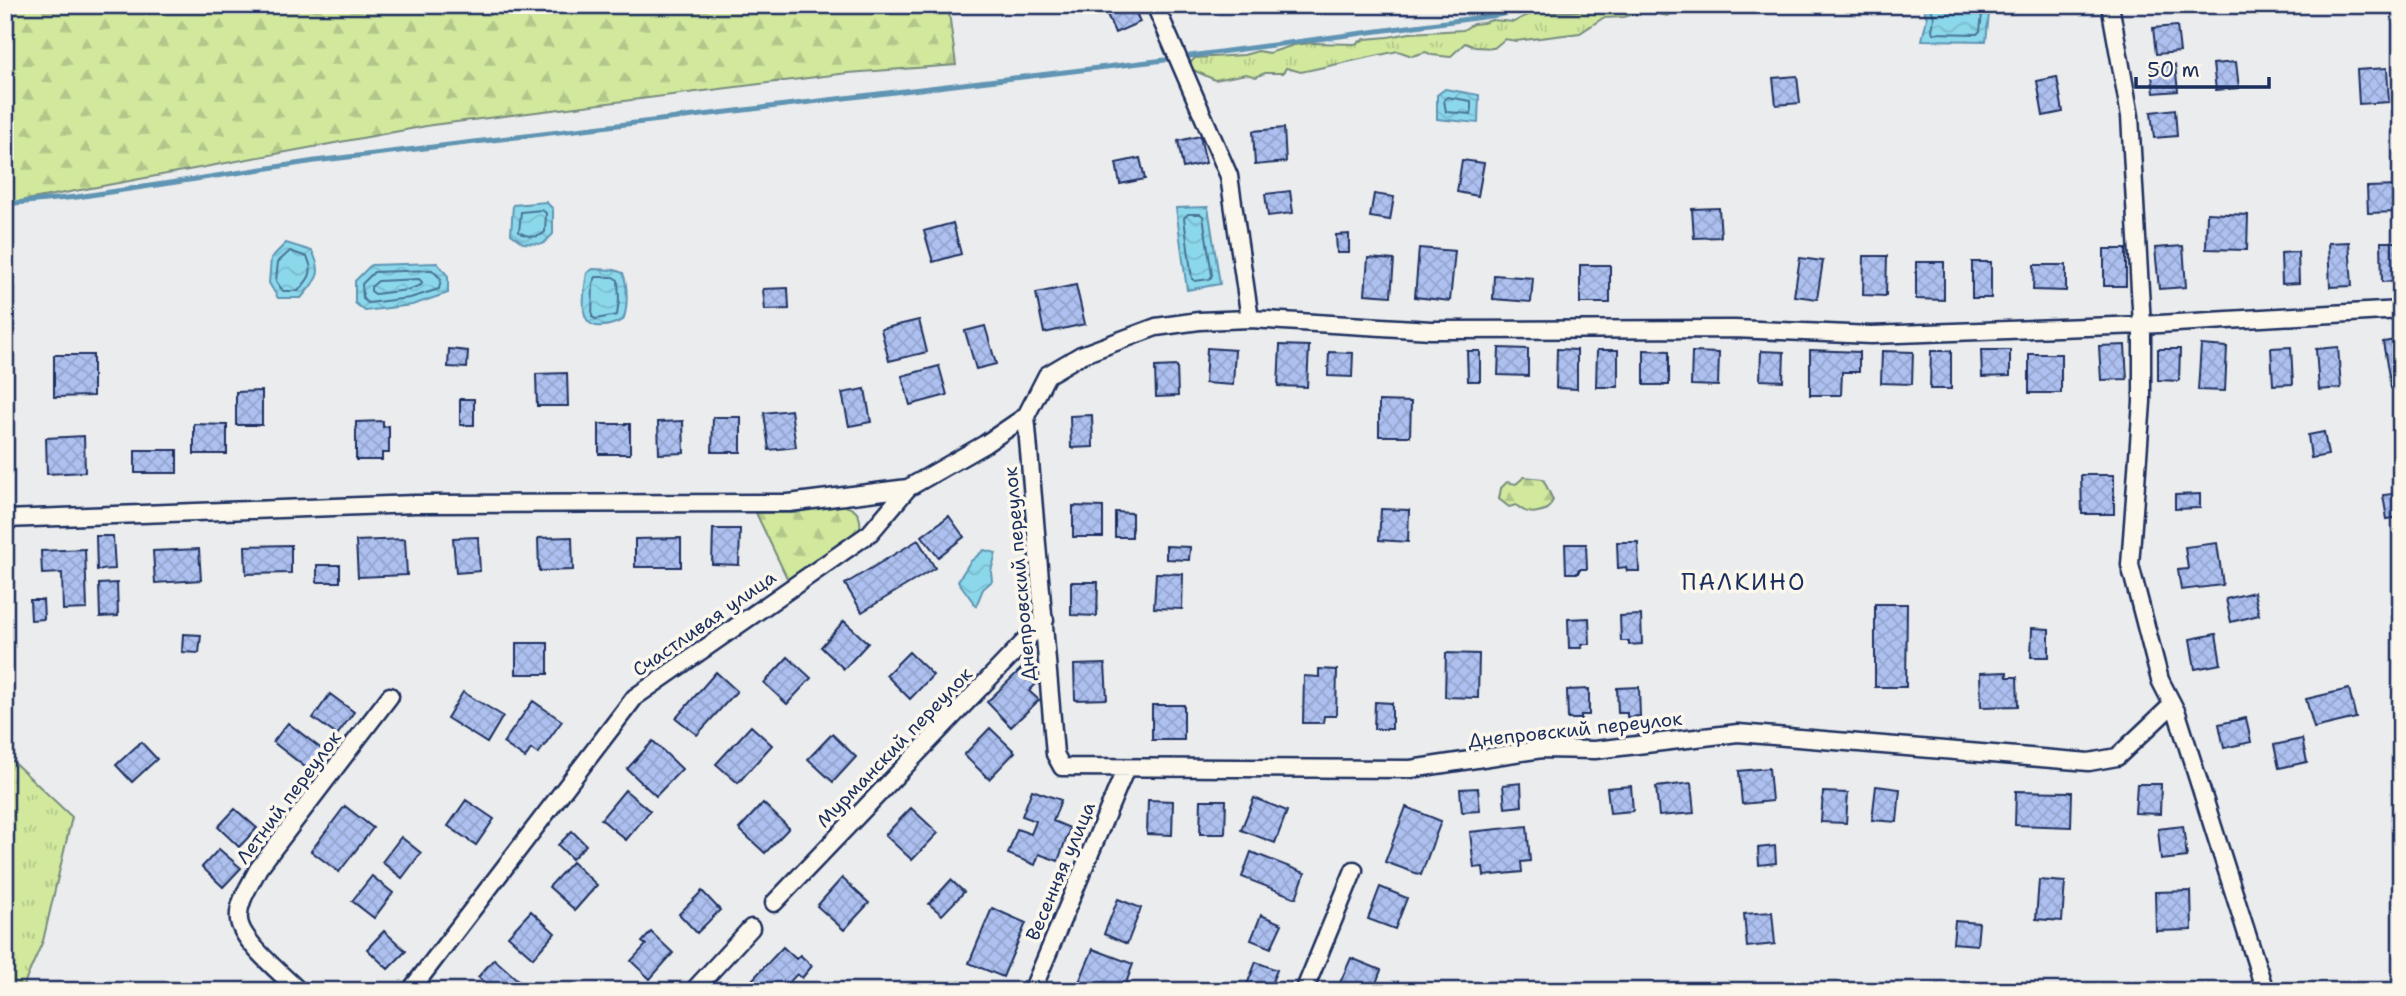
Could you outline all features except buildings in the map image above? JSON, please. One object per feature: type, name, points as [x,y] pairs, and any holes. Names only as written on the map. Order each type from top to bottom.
[{"type":"street","points":[[1155,5],[1229,176],[1250,318]]},
{"type":"street","points":[[2110,5],[2130,116],[2142,325],[2142,402],[2130,565],[2160,680],[2177,713],[2265,991]]},
{"type":"street","points":[[1026,416],[1047,375],[1081,355],[1156,327],[1199,321],[1250,318],[1431,330],[1734,329],[1871,335],[2142,325],[2401,310]]},
{"type":"street","name":"Счастливая улица","points":[[410,991],[635,697],[870,533],[908,488],[985,444],[1026,416]]},
{"type":"street","name":"Днепровский переулок","points":[[1026,416],[1055,754],[1062,767],[1411,769],[1542,749],[1595,750],[1738,733],[2089,762],[2117,757],[2172,705]]},
{"type":"street","points":[[5,519],[415,504],[789,503],[908,488]]},
{"type":"street","name":"Мурманский переулок","points":[[774,903],[1045,620]]},
{"type":"street","name":"Летний переулок","points":[[299,991],[242,930],[239,918],[243,899],[258,869],[390,696]]},
{"type":"street","name":"Весенняя улица","points":[[1032,991],[1126,768]]},
{"type":"street","points":[[1304,991],[1354,870]]},
{"type":"street","points":[[693,991],[751,928]]},
{"type":"green space","points":[[5,5],[948,5],[956,65],[848,73],[432,125],[5,204]]},
{"type":"green space","points":[[1590,5],[1682,5],[1668,16],[1643,11],[1624,17],[1603,18],[1580,33],[1516,41],[1505,39],[1494,48],[1475,47],[1465,43],[1450,57],[1426,52],[1412,56],[1398,51],[1301,72],[1286,68],[1283,73],[1265,73],[1256,77],[1246,74],[1215,80],[1191,69],[1190,63],[1195,58],[1244,55],[1258,51],[1269,53],[1294,45],[1355,44],[1365,39],[1410,33],[1463,30],[1473,24],[1492,20],[1514,22],[1531,14],[1586,10]]},
{"type":"green space","points":[[1524,477],[1543,479],[1553,500],[1548,509],[1535,513],[1527,512],[1516,505],[1509,507],[1499,499],[1501,488],[1507,482],[1516,484]]},
{"type":"green space","points":[[831,503],[854,510],[859,518],[860,531],[797,579],[787,578],[756,513],[795,513]]},
{"type":"green space","points":[[5,754],[72,817],[43,941],[21,991],[5,991]]},
{"type":"water","points":[[1922,5],[1990,5],[1986,41],[1922,40],[1927,18]]},
{"type":"water","points":[[1445,89],[1479,95],[1478,123],[1437,119],[1437,95]]},
{"type":"water","points":[[546,202],[553,209],[553,234],[543,244],[523,243],[511,234],[513,205]]},
{"type":"water","points":[[1208,207],[1220,284],[1187,290],[1176,208]]},
{"type":"water","points":[[286,243],[312,251],[318,265],[315,281],[301,298],[278,298],[269,283],[271,258]]},
{"type":"water","points":[[437,263],[448,276],[448,293],[412,305],[365,311],[355,303],[355,281],[371,265]]},
{"type":"water","points":[[593,269],[623,273],[627,297],[623,320],[597,326],[590,323],[586,317],[585,285],[587,273]]},
{"type":"water","points":[[984,550],[996,553],[991,571],[992,581],[983,589],[976,606],[958,581],[970,562]]},
{"type":"waterway","points":[[1190,56],[1498,15],[1540,5]]},
{"type":"waterway","points":[[5,204],[77,197],[315,161],[1165,60]]},
{"type":"district","name":"ПАЛКИНО","points":[[1744,582]]}]
